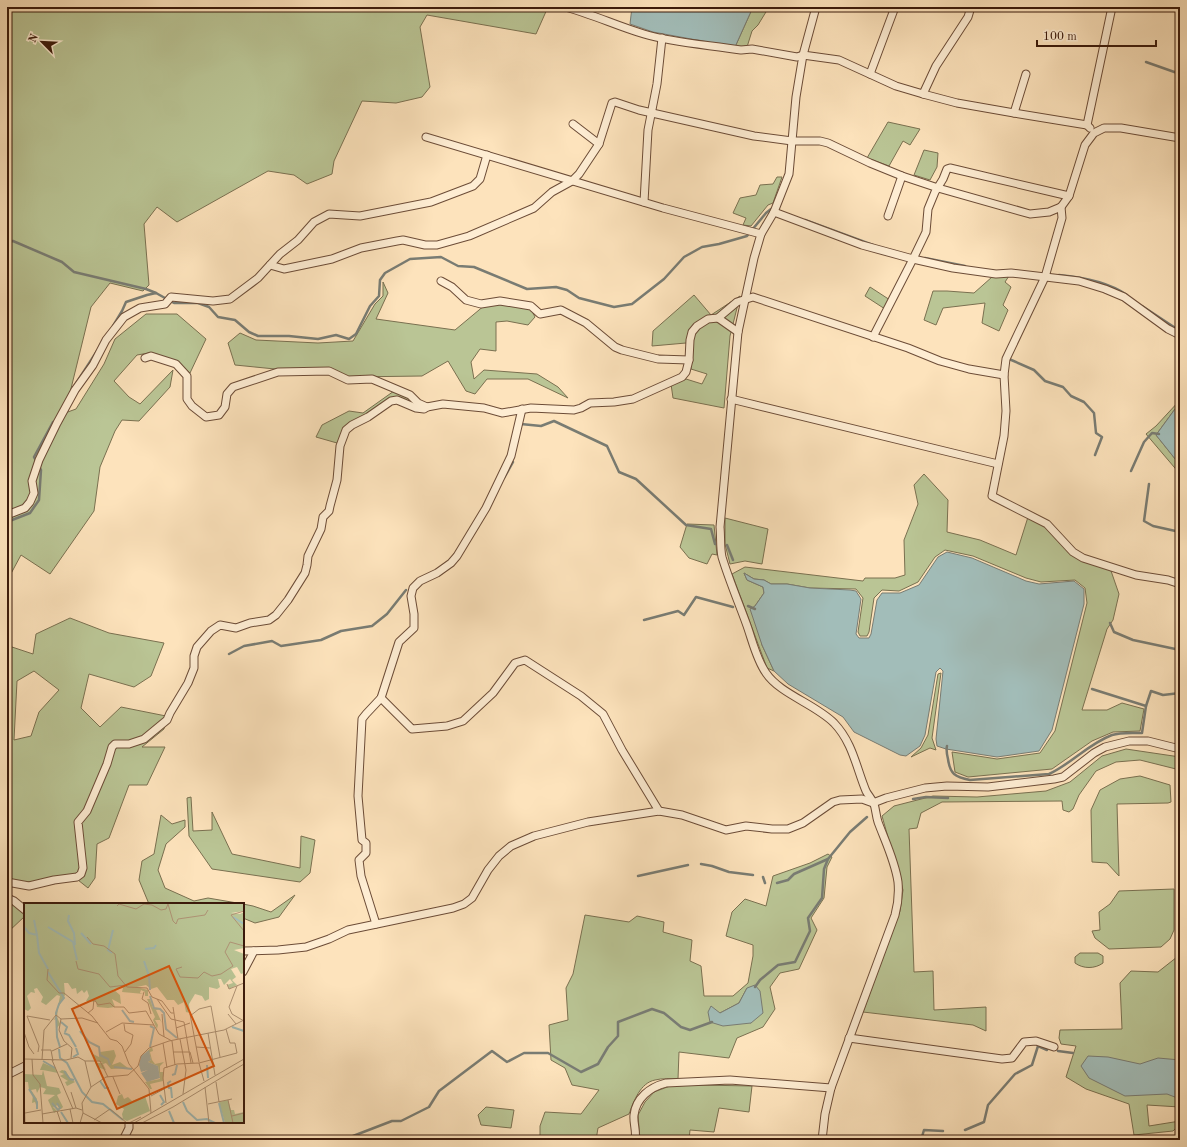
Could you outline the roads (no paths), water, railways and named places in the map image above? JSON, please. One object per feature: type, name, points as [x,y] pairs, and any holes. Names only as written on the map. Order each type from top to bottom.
[{"type":"street","points":[[565,7],[584,9],[644,34],[662,38],[741,50],[752,49],[797,57],[803,55],[839,60],[870,74],[923,94],[958,103],[1087,124],[1094,133]]},
{"type":"street","points":[[816,7],[803,55],[796,97],[789,174],[774,212],[758,234],[746,299],[738,332],[720,527],[722,556],[737,602],[766,673],[774,682],[820,711],[834,723],[845,736],[853,752],[867,791],[874,803],[878,820],[893,861],[898,880],[899,891],[895,915],[831,1088],[825,1114],[822,1140],[830,1140]]},
{"type":"street","points":[[870,74],[895,7]]},
{"type":"street","points":[[923,94],[936,66],[968,16],[972,7]]},
{"type":"street","points":[[1087,124],[1112,7]]},
{"type":"street","points":[[644,202],[648,130],[657,84],[662,38]]},
{"type":"street","points":[[1014,113],[1026,74]]},
{"type":"street","points":[[270,264],[284,269],[332,259],[361,248],[404,240],[424,245],[437,245],[469,236],[534,208],[552,192],[572,181],[579,174],[599,144],[612,103],[615,102],[652,113],[754,136],[792,141],[820,141],[828,143],[902,176],[938,188],[1030,214],[1049,212],[1061,207],[1069,196],[1085,145],[1094,133],[1104,128],[1121,128],[1180,138]]},
{"type":"street","points":[[573,124],[599,144]]},
{"type":"street","points":[[426,137],[572,181],[758,234]]},
{"type":"street","points":[[8,514],[25,508],[30,502],[34,493],[32,481],[35,469],[57,423],[76,390],[93,365],[106,340],[124,317],[140,308],[165,304],[171,297],[213,301],[230,299],[258,278],[280,254],[298,240],[314,222],[329,214],[360,216],[431,202],[473,186],[480,179],[487,156]]},
{"type":"street","points":[[872,336],[915,256],[926,232],[928,209],[947,169],[950,168],[1069,196]]},
{"type":"street","points":[[888,216],[902,176]]},
{"type":"street","points":[[1061,207],[1062,218],[1045,277],[1006,359],[1004,375],[1006,411],[1004,436],[992,496],[1047,524],[1073,552],[1083,558],[1136,575],[1168,580],[1180,584]]},
{"type":"street","points":[[774,212],[862,245],[915,256],[953,268],[996,274],[1011,273],[1079,281],[1124,296],[1180,335]]},
{"type":"street","points":[[440,281],[452,287],[466,300],[481,304],[500,302],[531,306],[540,314],[561,310],[586,323],[615,347],[622,350],[658,359],[689,360]]},
{"type":"street","points":[[7,882],[29,886],[54,880],[77,877],[81,874],[83,868],[78,822],[87,811],[107,764],[112,747],[115,744],[129,744],[144,739],[167,720],[188,683],[194,668],[194,656],[197,647],[211,631],[220,626],[236,628],[250,623],[269,620],[276,616],[305,573],[308,556],[321,529],[323,517],[329,511],[337,480],[340,446],[346,430],[391,401],[397,400],[416,408],[424,409],[427,407],[444,404],[484,408],[502,413],[522,408],[574,410],[590,403],[614,402],[633,399],[682,377],[686,372],[689,360],[692,332],[697,326],[708,319],[718,318],[737,302],[753,298],[969,369],[1004,375]]},
{"type":"street","points":[[718,318],[738,332]]},
{"type":"street","points":[[145,358],[151,356],[176,364],[187,376],[187,399],[192,406],[206,417],[219,415],[225,407],[227,394],[233,387],[278,372],[329,371],[348,380],[372,379],[410,395],[418,403],[427,407]]},
{"type":"street","points":[[732,399],[998,464]]},
{"type":"street","points":[[376,924],[361,876],[359,860],[366,853],[366,844],[362,840],[358,796],[362,719],[382,698],[399,642],[414,628],[414,614],[411,596],[413,588],[420,581],[437,573],[458,556],[486,508],[511,456],[522,408]]},
{"type":"street","points":[[382,698],[412,729],[447,726],[463,721],[493,693],[515,664],[525,660],[582,696],[603,714],[622,750],[659,811]]},
{"type":"street","points":[[244,951],[306,947],[329,939],[348,930],[453,908],[464,904],[472,898],[488,870],[499,856],[511,846],[534,836],[588,822],[659,811],[682,815],[726,830],[746,826],[788,829],[803,823],[833,802],[840,800],[862,799],[874,803],[886,798],[925,788],[947,786],[988,787],[1063,777],[1094,753],[1105,747],[1129,741],[1148,741],[1166,747],[1180,749]]},
{"type":"street","points":[[7,898],[14,901],[24,909]]},
{"type":"street","points":[[244,970],[254,951]]},
{"type":"street","points":[[849,1038],[1002,1060],[1012,1058],[1024,1042],[1036,1041],[1054,1047]]},
{"type":"street","points":[[7,1075],[24,1066]]},
{"type":"street","points":[[635,1140],[634,1115],[637,1104],[643,1096],[655,1086],[666,1083],[730,1080],[831,1088]]},
{"type":"street","points":[[123,1140],[129,1128],[129,1123]]},
{"type":"water","points":[[632,7],[753,7],[735,47],[653,32],[630,24]]},
{"type":"water","points":[[1180,405],[1180,465],[1156,435],[1175,409]]},
{"type":"water","points":[[947,552],[972,558],[1026,581],[1039,584],[1074,581],[1084,589],[1084,604],[1052,730],[1039,751],[997,757],[946,749],[937,746],[936,739],[943,671],[940,668],[936,672],[925,735],[920,746],[906,756],[900,755],[854,732],[843,717],[788,684],[774,671],[762,645],[750,609],[755,606],[764,593],[763,587],[747,580],[744,573],[754,579],[764,580],[771,584],[787,584],[810,588],[856,591],[861,599],[856,634],[859,638],[869,638],[877,600],[882,593],[900,593],[919,585],[938,557]]},
{"type":"water","points":[[755,985],[760,991],[763,1013],[751,1023],[723,1026],[710,1022],[708,1012],[711,1006],[720,1013],[739,1003],[747,988]]},
{"type":"water","points":[[1088,1056],[1108,1057],[1140,1064],[1158,1058],[1180,1060],[1180,1099],[1167,1094],[1125,1096],[1089,1078],[1081,1066]]},
{"type":"waterway","points":[[1146,62],[1180,74]]},
{"type":"waterway","points":[[113,326],[126,302],[156,293],[174,303],[198,303],[209,307],[218,317],[235,320],[249,332],[258,336],[289,336],[318,339],[336,335],[349,339],[356,334],[370,306],[379,296],[380,280],[385,273],[410,259],[441,257],[458,266],[474,267],[527,289],[556,287],[567,290],[579,298],[614,307],[632,304],[664,279],[684,257],[702,247],[747,236],[766,213],[771,209],[774,209]]},
{"type":"waterway","points":[[805,220],[873,245]]},
{"type":"waterway","points":[[7,242],[13,241],[62,262],[74,272],[146,289],[156,293]]},
{"type":"waterway","points":[[925,258],[965,266]]},
{"type":"waterway","points":[[1059,275],[1077,277],[1103,283],[1120,290],[1127,295]]},
{"type":"waterway","points":[[1142,306],[1180,331]]},
{"type":"waterway","points":[[75,385],[97,351]]},
{"type":"waterway","points":[[1009,359],[1034,370],[1045,381],[1063,387],[1071,396],[1084,402],[1094,413],[1096,433],[1102,437],[1095,455]]},
{"type":"waterway","points":[[521,425],[541,426],[554,421],[607,446],[619,472],[636,479],[686,525],[711,529],[715,544]]},
{"type":"waterway","points":[[37,462],[34,457],[53,422]]},
{"type":"waterway","points":[[1131,471],[1144,442],[1152,433],[1159,434]]},
{"type":"waterway","points":[[504,478],[513,462]]},
{"type":"waterway","points":[[7,522],[30,513],[39,500],[41,470],[39,466]]},
{"type":"waterway","points":[[1149,484],[1144,521],[1153,526],[1180,532]]},
{"type":"waterway","points":[[727,545],[733,560]]},
{"type":"waterway","points":[[229,654],[244,646],[272,641],[281,646],[321,640],[341,631],[372,626],[387,614],[406,590]]},
{"type":"waterway","points":[[644,620],[678,611],[684,615],[696,597],[733,607]]},
{"type":"waterway","points":[[748,606],[755,609]]},
{"type":"waterway","points":[[1110,623],[1114,632],[1133,640],[1180,650]]},
{"type":"waterway","points":[[1092,689],[1146,706]]},
{"type":"waterway","points":[[947,746],[947,756],[950,768],[954,774],[965,779],[970,780],[1049,774],[1065,765],[1095,743],[1112,735],[1123,733],[1142,733],[1146,706],[1151,691],[1163,695],[1180,693]]},
{"type":"waterway","points":[[913,799],[926,797],[948,798]]},
{"type":"waterway","points":[[755,987],[760,980],[778,965],[795,962],[810,931],[808,918],[822,898],[824,869],[828,859],[850,832],[867,817]]},
{"type":"waterway","points":[[777,883],[788,880],[794,874],[828,859]]},
{"type":"waterway","points":[[701,864],[729,872],[753,875]]},
{"type":"waterway","points":[[638,876],[688,865]]},
{"type":"waterway","points":[[763,877],[765,883]]},
{"type":"waterway","points":[[346,1140],[392,1121],[401,1121],[429,1107],[439,1091],[492,1051],[507,1062],[524,1053],[548,1053],[581,1072],[598,1064],[608,1047],[618,1036],[618,1022],[652,1009],[664,1013],[681,1027],[690,1030],[712,1022]]},
{"type":"waterway","points":[[965,1130],[984,1122],[988,1105],[1015,1074],[1032,1065],[1038,1046],[1047,1050]]},
{"type":"waterway","points":[[1058,1051],[1073,1053]]},
{"type":"waterway","points":[[921,1140],[924,1130],[943,1131]]}]
